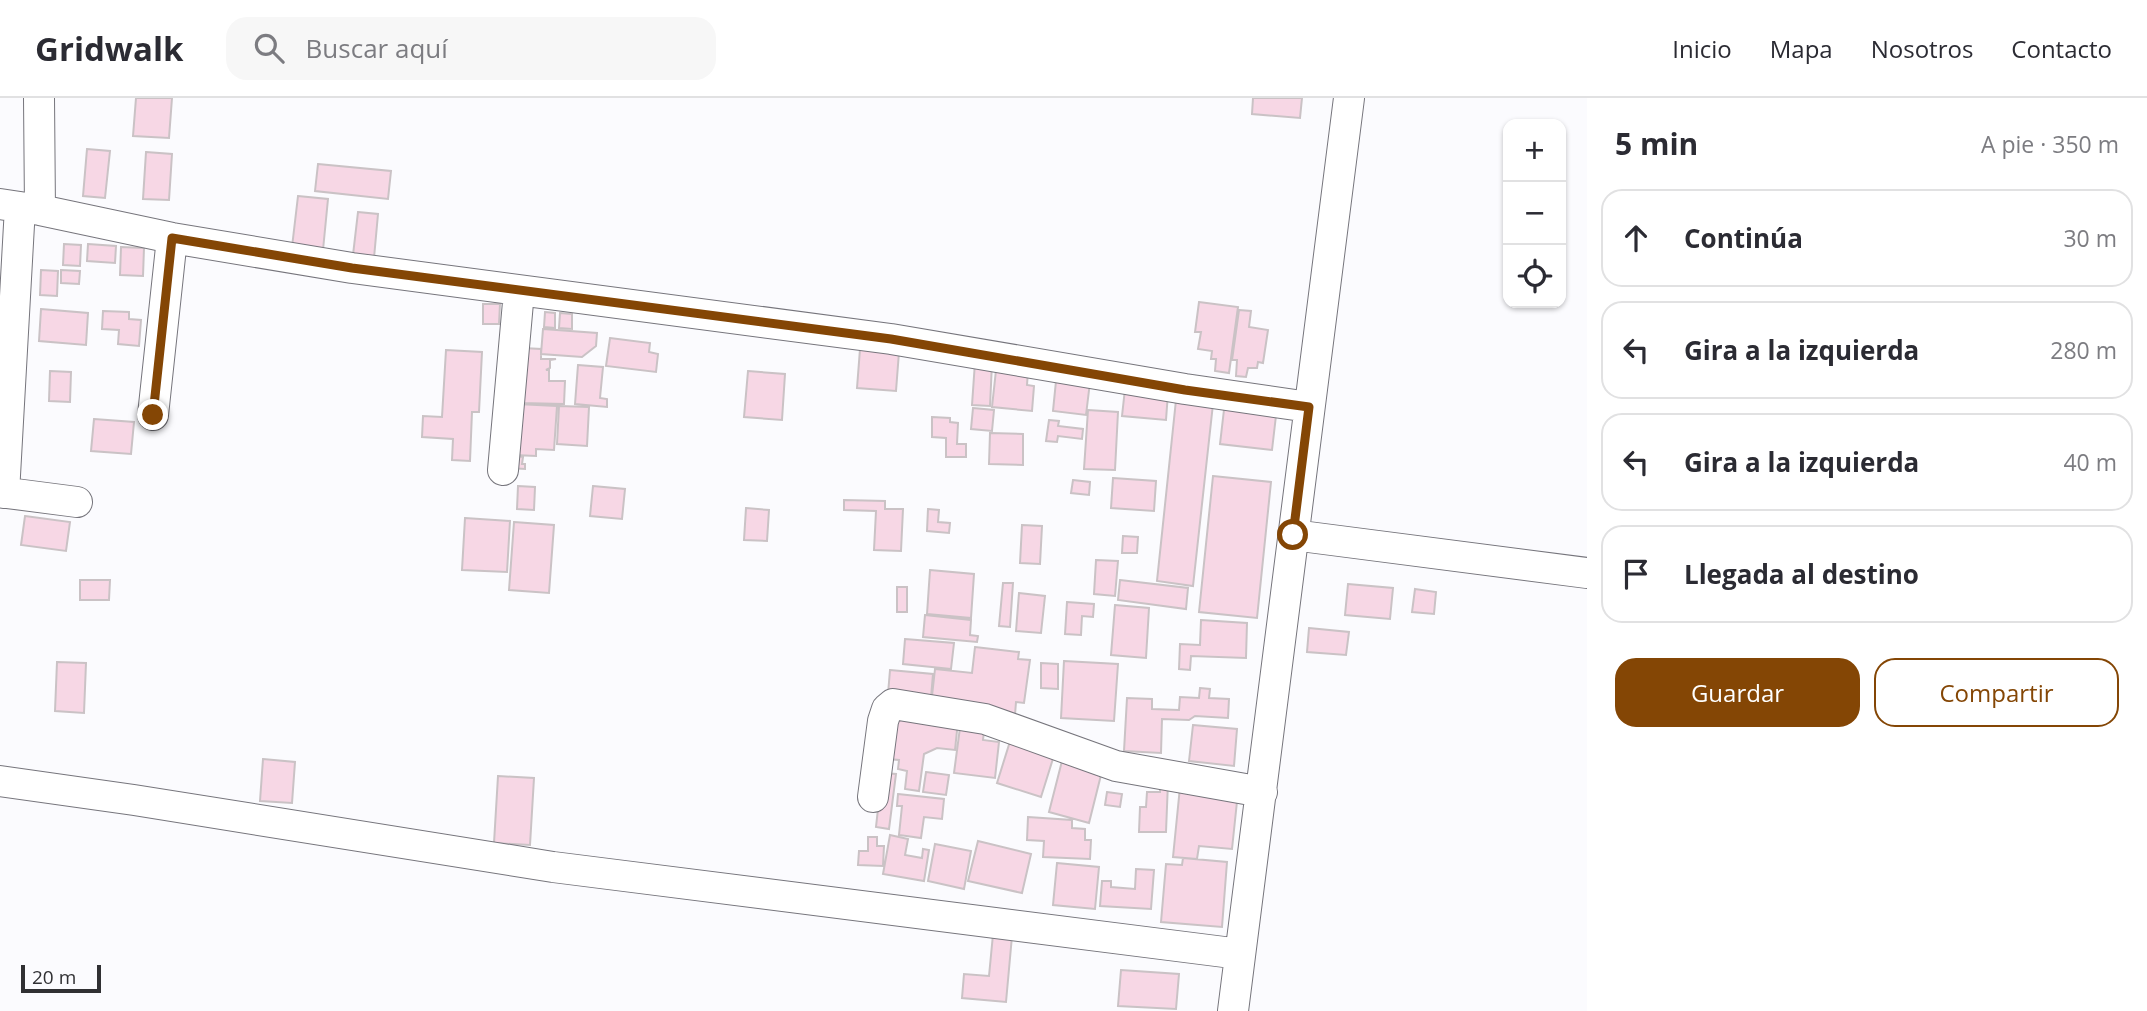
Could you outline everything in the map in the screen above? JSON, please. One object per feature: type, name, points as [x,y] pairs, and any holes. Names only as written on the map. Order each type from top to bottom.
[{"type":"street","points":[[39,98],[20,207],[2,493],[77,502]]},
{"type":"street","points":[[1233,1011],[1349,98]]},
{"type":"street","points":[[20,207],[172,238],[352,268],[891,339],[1185,390],[1309,407]]},
{"type":"street","points":[[153,415],[172,238]]},
{"type":"street","points":[[503,470],[519,291]]},
{"type":"street","points":[[1293,535],[1587,573]]},
{"type":"street","points":[[873,797],[883,721],[887,709],[893,705],[985,719],[1116,766],[1262,792]]},
{"type":"street","points":[[0,781],[553,867],[1240,954]]},
{"type":"building","points":[[136,98],[172,98],[169,138],[133,136]]},
{"type":"building","points":[[1253,98],[1302,98],[1300,118],[1252,114]]},
{"type":"building","points":[[87,149],[110,151],[105,198],[83,196]]},
{"type":"building","points":[[146,152],[172,154],[169,200],[143,199]]},
{"type":"building","points":[[318,164],[391,171],[388,199],[315,191]]},
{"type":"building","points":[[298,196],[328,199],[323,250],[292,247]]},
{"type":"building","points":[[358,212],[378,214],[374,258],[353,255]]},
{"type":"building","points":[[64,244],[81,245],[80,266],[63,265]]},
{"type":"building","points":[[88,244],[116,246],[115,263],[87,261]]},
{"type":"building","points":[[121,247],[144,248],[143,276],[120,275]]},
{"type":"building","points":[[41,270],[58,271],[57,296],[40,295]]},
{"type":"building","points":[[61,270],[80,271],[79,284],[61,283]]},
{"type":"building","points":[[1199,302],[1238,307],[1229,373],[1215,371],[1216,359],[1211,359],[1212,351],[1198,349],[1201,332],[1195,332]]},
{"type":"building","points":[[483,304],[500,304],[499,324],[483,324]]},
{"type":"building","points":[[41,309],[88,313],[86,345],[39,341]]},
{"type":"building","points":[[1239,310],[1251,311],[1249,327],[1268,330],[1263,363],[1258,362],[1257,368],[1248,368],[1246,377],[1236,376],[1237,360],[1232,360]]},
{"type":"building","points":[[103,311],[129,312],[129,319],[141,320],[139,346],[118,344],[119,330],[102,329]]},
{"type":"building","points":[[545,312],[555,313],[555,328],[544,327]]},
{"type":"building","points":[[560,313],[572,314],[572,329],[559,328]]},
{"type":"building","points":[[543,329],[597,333],[596,346],[582,357],[541,354]]},
{"type":"building","points":[[610,338],[650,343],[649,352],[658,354],[656,372],[606,366]]},
{"type":"building","points":[[523,348],[541,349],[541,359],[556,359],[550,360],[550,368],[546,370],[549,370],[549,381],[565,381],[564,404],[521,403]]},
{"type":"building","points":[[860,349],[899,352],[896,391],[857,388]]},
{"type":"building","points":[[446,350],[482,352],[479,412],[472,412],[470,461],[452,460],[453,439],[422,437],[423,416],[442,417]]},
{"type":"building","points":[[997,361],[1028,371],[1027,385],[1034,386],[1032,411],[992,407]]},
{"type":"building","points":[[975,362],[992,363],[990,406],[972,405]]},
{"type":"building","points":[[578,365],[603,367],[600,398],[607,399],[607,407],[575,404]]},
{"type":"building","points":[[50,371],[71,372],[70,402],[49,401]]},
{"type":"building","points":[[748,371],[785,374],[782,420],[744,417]]},
{"type":"building","points":[[1056,381],[1090,382],[1086,415],[1053,411]]},
{"type":"building","points":[[1125,389],[1168,393],[1166,420],[1122,416]]},
{"type":"building","points":[[1176,400],[1213,404],[1193,586],[1157,581]]},
{"type":"building","points":[[1225,401],[1277,407],[1272,450],[1220,444]]},
{"type":"building","points":[[517,404],[557,406],[554,450],[536,449],[536,456],[514,455]]},
{"type":"building","points":[[559,406],[589,407],[587,446],[557,444]]},
{"type":"building","points":[[973,408],[994,410],[992,431],[971,429]]},
{"type":"building","points":[[1088,410],[1118,412],[1115,470],[1084,469]]},
{"type":"building","points":[[932,417],[950,418],[950,422],[958,423],[957,444],[966,444],[966,457],[946,457],[946,438],[932,437]]},
{"type":"building","points":[[94,419],[134,422],[131,454],[91,451]]},
{"type":"building","points":[[1049,420],[1059,421],[1058,426],[1083,429],[1082,439],[1058,436],[1057,442],[1046,441]]},
{"type":"building","points":[[990,433],[1023,434],[1023,465],[989,464]]},
{"type":"building","points":[[510,455],[523,457],[522,464],[525,464],[525,469],[509,468]]},
{"type":"building","points":[[1213,476],[1271,482],[1257,618],[1199,612]]},
{"type":"building","points":[[1113,478],[1156,481],[1154,511],[1111,508]]},
{"type":"building","points":[[1073,480],[1090,482],[1089,495],[1071,493]]},
{"type":"building","points":[[518,486],[535,487],[534,510],[517,509]]},
{"type":"building","points":[[593,486],[625,489],[622,519],[590,516]]},
{"type":"building","points":[[844,500],[885,501],[885,509],[903,509],[901,551],[874,550],[876,511],[844,510]]},
{"type":"building","points":[[746,508],[769,510],[767,541],[744,540]]},
{"type":"building","points":[[928,509],[939,510],[938,522],[950,523],[949,533],[927,531]]},
{"type":"building","points":[[25,516],[70,522],[66,551],[21,545]]},
{"type":"building","points":[[465,518],[510,521],[507,572],[462,570]]},
{"type":"building","points":[[514,522],[554,525],[549,593],[509,590]]},
{"type":"building","points":[[1022,525],[1042,526],[1040,564],[1020,563]]},
{"type":"building","points":[[1123,536],[1138,537],[1137,553],[1122,553]]},
{"type":"building","points":[[1096,560],[1118,561],[1115,596],[1094,594]]},
{"type":"building","points":[[930,570],[974,574],[971,618],[927,614]]},
{"type":"building","points":[[80,580],[110,580],[109,600],[80,600]]},
{"type":"building","points":[[1120,580],[1188,588],[1186,609],[1118,600]]},
{"type":"building","points":[[1003,583],[1013,583],[1010,627],[999,626]]},
{"type":"building","points":[[1348,584],[1393,588],[1390,619],[1345,615]]},
{"type":"building","points":[[897,587],[907,587],[907,612],[897,612]]},
{"type":"building","points":[[1415,589],[1436,592],[1434,614],[1412,612]]},
{"type":"building","points":[[1019,593],[1045,596],[1041,633],[1016,631]]},
{"type":"building","points":[[1067,602],[1094,604],[1093,617],[1082,616],[1081,635],[1065,634]]},
{"type":"building","points":[[1115,605],[1149,608],[1146,658],[1111,655]]},
{"type":"building","points":[[925,615],[971,620],[970,635],[978,636],[977,642],[923,637]]},
{"type":"building","points":[[1201,620],[1247,623],[1246,658],[1191,656],[1190,670],[1179,669],[1180,644],[1200,645]]},
{"type":"building","points":[[1309,628],[1349,632],[1346,655],[1307,652]]},
{"type":"building","points":[[905,639],[954,643],[951,669],[903,664]]},
{"type":"building","points":[[975,647],[1019,652],[1018,659],[1030,660],[1024,703],[1016,702],[1015,715],[931,705],[935,669],[972,673]]},
{"type":"building","points":[[1064,661],[1118,664],[1114,721],[1061,718]]},
{"type":"building","points":[[57,662],[86,663],[84,713],[55,711]]},
{"type":"building","points":[[1041,663],[1058,664],[1058,689],[1041,688]]},
{"type":"building","points":[[890,670],[933,674],[931,698],[888,694]]},
{"type":"building","points":[[1200,688],[1210,689],[1209,698],[1229,699],[1228,718],[1195,716],[1189,720],[1162,719],[1161,753],[1124,751],[1127,698],[1152,699],[1152,709],[1179,710],[1180,697],[1199,698]]},
{"type":"building","points":[[893,708],[958,721],[955,750],[937,748],[924,754],[919,791],[905,789],[907,771],[898,769],[899,760],[887,759]]},
{"type":"building","points":[[961,720],[985,723],[983,740],[999,742],[995,778],[954,773]]},
{"type":"building","points":[[1193,725],[1237,729],[1234,766],[1189,761]]},
{"type":"building","points":[[1012,735],[1056,749],[1041,797],[997,783]]},
{"type":"building","points":[[1063,757],[1103,767],[1089,823],[1049,812]]},
{"type":"building","points":[[263,759],[295,762],[292,803],[260,801]]},
{"type":"building","points":[[926,772],[949,775],[946,795],[923,792]]},
{"type":"building","points":[[882,773],[896,774],[889,829],[876,827]]},
{"type":"building","points":[[498,776],[534,778],[530,845],[494,843]]},
{"type":"building","points":[[1160,782],[1168,782],[1166,832],[1139,832],[1140,807],[1146,807],[1147,792],[1160,792]]},
{"type":"building","points":[[1180,787],[1238,792],[1232,849],[1199,846],[1197,859],[1173,857]]},
{"type":"building","points":[[1107,792],[1122,794],[1120,807],[1105,805]]},
{"type":"building","points":[[898,794],[944,799],[942,819],[924,817],[921,838],[899,835],[902,806],[897,806]]},
{"type":"building","points":[[1028,817],[1072,820],[1072,828],[1085,829],[1085,840],[1091,840],[1090,859],[1043,857],[1044,841],[1027,840]]},
{"type":"building","points":[[890,835],[908,839],[905,855],[922,858],[923,849],[929,850],[924,881],[883,874]]},
{"type":"building","points":[[868,837],[877,837],[877,846],[884,846],[883,866],[858,865],[859,851],[868,851]]},
{"type":"building","points":[[978,841],[1031,854],[1022,893],[968,881]]},
{"type":"building","points":[[935,844],[971,851],[964,889],[928,881]]},
{"type":"building","points":[[1183,858],[1227,862],[1222,927],[1161,922],[1166,864],[1182,865]]},
{"type":"building","points":[[1057,863],[1099,867],[1095,909],[1053,905]]},
{"type":"building","points":[[1136,869],[1154,870],[1151,909],[1100,906],[1102,881],[1111,881],[1111,887],[1135,889]]},
{"type":"building","points":[[994,924],[1013,925],[1006,1002],[962,998],[964,974],[989,976]]},
{"type":"building","points":[[1121,970],[1179,974],[1176,1009],[1118,1006]]},
{"type":"route","points":[[153,415],[172,238],[352,268],[891,339],[1185,390],[1309,407],[1293,535]]}]
